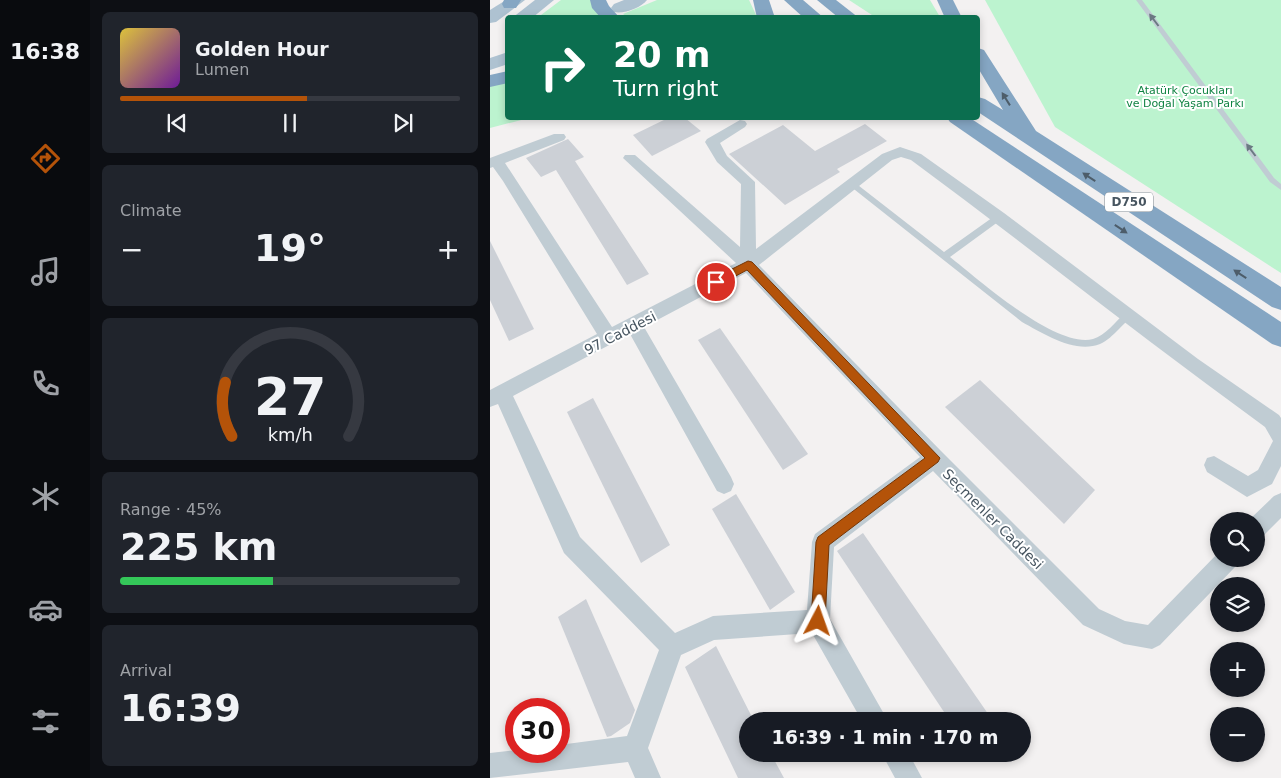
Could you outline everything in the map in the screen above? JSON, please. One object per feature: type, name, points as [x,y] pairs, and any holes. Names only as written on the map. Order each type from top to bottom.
[{"type":"highway","points":[[761,0],[765,15]]},
{"type":"highway","points":[[792,0],[812,15]]},
{"type":"highway","points":[[825,0],[847,15]]},
{"type":"highway","points":[[945,0],[952,15]]},
{"type":"highway","points":[[980,57],[1032,140]]},
{"type":"highway","points":[[490,81],[505,78]]},
{"type":"highway","name":"D750","points":[[980,104],[1032,140],[1281,300]]},
{"type":"highway","points":[[941,120],[994,143]]},
{"type":"highway","name":"D750","points":[[960,120],[1281,336]]},
{"type":"main road","points":[[507,15],[515,5],[546,0]]},
{"type":"main road","points":[[608,8],[639,0]]},
{"type":"main road","points":[[490,64],[505,57]]},
{"type":"street","points":[[740,124],[712,142],[722,159],[748,182],[748,264]]},
{"type":"street","points":[[559,137],[493,162],[508,177],[609,338]]},
{"type":"street","name":"97 Caddesi","points":[[496,396],[748,264],[887,157],[900,152],[916,157],[999,217]]},
{"type":"street","name":"Seçmenler Caddesi","points":[[630,158],[748,264],[934,458],[1091,617],[1124,632],[1152,637],[1219,567]]},
{"type":"street","points":[[999,217],[1192,364],[1272,421],[1281,436]]},
{"type":"street","points":[[634,325],[724,484]]},
{"type":"street","points":[[496,396],[572,545],[672,647]]},
{"type":"street","points":[[1214,465],[1247,487],[1265,477],[1281,446]]},
{"type":"street","points":[[871,712],[818,621],[823,542],[934,458]]},
{"type":"street","points":[[1265,519],[1281,503]]},
{"type":"street","points":[[648,778],[635,748],[672,647],[713,628],[818,621]]},
{"type":"street","points":[[490,766],[635,748]]},
{"type":"street","points":[[900,762],[909,778]]},
{"type":"lane","points":[[1139,0],[1272,180],[1281,188]]},
{"type":"lane","points":[[852,184],[1025,320],[1049,333],[1077,343],[1097,342],[1128,315]]},
{"type":"lane","points":[[945,256],[999,217]]},
{"type":"green space","points":[[561,0],[592,0],[602,15],[586,15],[541,15]]},
{"type":"green space","points":[[657,0],[749,0],[756,15],[624,15],[623,14]]},
{"type":"green space","points":[[849,0],[930,0],[939,15],[872,15]]},
{"type":"green space","name":"Atatürk Çocukları ve Doğal Yaşam Parkı","points":[[985,0],[1281,0],[1281,273],[1055,127]]},
{"type":"green space","points":[[505,82],[505,120],[521,120],[490,128],[490,86]]},
{"type":"building","points":[[664,120],[687,120],[701,131],[652,156],[633,135]]},
{"type":"building","points":[[865,124],[887,141],[837,169],[840,172],[785,205],[729,154],[783,125],[815,151]]},
{"type":"building","points":[[568,139],[584,157],[575,161],[649,274],[627,285],[556,170],[541,177],[526,158]]},
{"type":"building","points":[[490,241],[534,329],[509,341],[490,300]]},
{"type":"building","points":[[720,328],[808,454],[783,470],[698,340]]},
{"type":"building","points":[[980,380],[1095,490],[1064,524],[945,407]]},
{"type":"building","points":[[593,398],[670,545],[641,563],[567,412]]},
{"type":"building","points":[[736,494],[795,592],[770,610],[712,509]]},
{"type":"building","points":[[863,533],[987,712],[944,712],[837,551]]},
{"type":"building","points":[[586,599],[635,710],[630,723],[607,737],[558,617]]},
{"type":"building","points":[[716,646],[749,712],[739,712],[739,762],[775,762],[784,778],[738,778],[685,667]]},
{"type":"route","points":[[716,282],[748,264],[934,458],[823,542],[818,621]]}]
